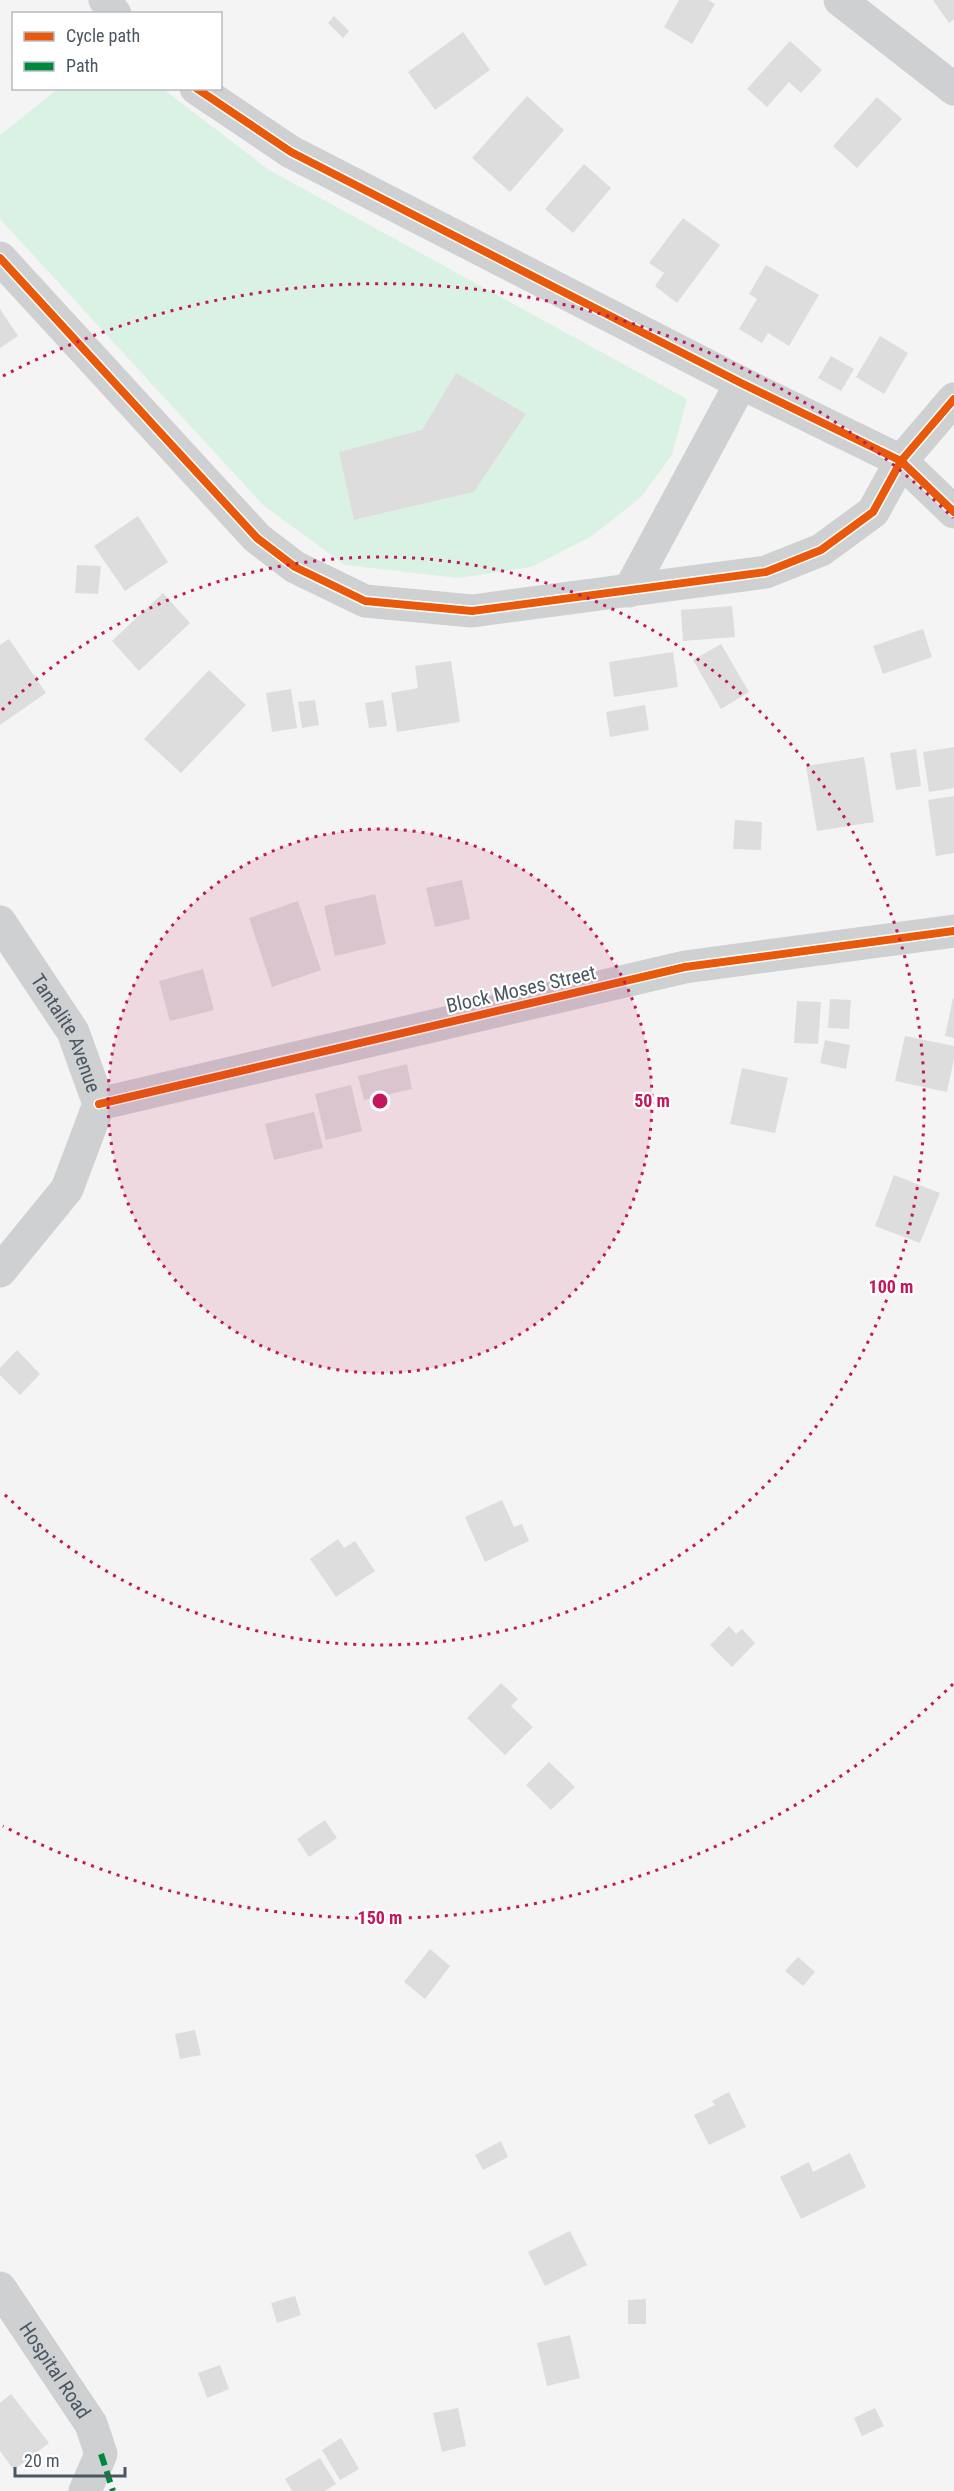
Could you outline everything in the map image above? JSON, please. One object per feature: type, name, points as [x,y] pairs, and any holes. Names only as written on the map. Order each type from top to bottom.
[{"type":"street","points":[[840,0],[954,89]]},
{"type":"street","points":[[199,90],[291,152],[741,383],[901,461],[954,512]]},
{"type":"street","points":[[0,258],[257,538],[295,567],[365,601],[472,611],[766,572],[820,550],[873,512],[901,461],[954,399]]},
{"type":"street","points":[[629,591],[741,383]]},
{"type":"street","name":"Tantalite Avenue","points":[[0,922],[73,1032],[99,1104],[67,1189],[0,1270]]},
{"type":"street","name":"Block Moses Street","points":[[99,1104],[685,968],[954,931]]},
{"type":"street","name":"Hospital Road","points":[[0,2288],[91,2424],[101,2454],[85,2491]]},
{"type":"green space","points":[[57,90],[164,90],[269,170],[687,399],[672,455],[641,497],[592,536],[531,567],[458,578],[345,565],[264,506],[0,219],[0,135]],"holes":[[[525,414],[474,492],[355,520],[422,430]]]},
{"type":"building","points":[[679,0],[708,0],[715,4],[692,44],[664,27]]},
{"type":"building","points":[[933,0],[954,0],[954,19],[949,23]]},
{"type":"building","points":[[334,16],[349,31],[343,38],[328,23]]},
{"type":"building","points":[[463,32],[490,70],[435,110],[408,72]]},
{"type":"building","points":[[790,41],[822,70],[801,93],[789,82],[767,107],[747,89]]},
{"type":"building","points":[[527,96],[564,130],[510,192],[472,158]]},
{"type":"building","points":[[877,97],[902,119],[857,168],[833,146]]},
{"type":"building","points":[[584,164],[611,188],[573,233],[545,209]]},
{"type":"building","points":[[683,218],[720,245],[677,303],[655,286],[664,273],[649,263]]},
{"type":"building","points":[[766,265],[819,295],[789,346],[768,333],[762,343],[739,329],[757,299],[749,294]]},
{"type":"building","points":[[0,309],[18,336],[0,348]]},
{"type":"building","points":[[880,336],[908,353],[884,394],[856,377]]},
{"type":"building","points":[[831,356],[854,369],[841,391],[818,378]]},
{"type":"building","points":[[456,373],[526,414],[474,492],[354,520],[339,452],[422,430]]},
{"type":"building","points":[[138,516],[168,562],[125,591],[94,546]]},
{"type":"building","points":[[77,565],[101,566],[98,594],[75,593]]},
{"type":"building","points":[[163,593],[190,623],[139,671],[112,641]]},
{"type":"building","points":[[732,606],[735,637],[683,641],[681,610]]},
{"type":"building","points":[[923,629],[932,657],[883,674],[873,646]]},
{"type":"building","points":[[9,639],[46,693],[0,725],[0,645]]},
{"type":"building","points":[[721,644],[749,692],[721,709],[693,660]]},
{"type":"building","points":[[673,652],[678,687],[614,697],[609,662]]},
{"type":"building","points":[[451,661],[460,722],[397,732],[391,693],[418,688],[415,666]]},
{"type":"building","points":[[209,670],[246,705],[181,773],[144,739]]},
{"type":"building","points":[[291,689],[297,728],[272,732],[266,693]]},
{"type":"building","points":[[315,700],[319,725],[302,728],[298,702]]},
{"type":"building","points":[[383,700],[387,726],[369,728],[365,703]]},
{"type":"building","points":[[645,705],[649,730],[610,737],[606,712]]},
{"type":"building","points":[[954,747],[954,788],[929,792],[923,752]]},
{"type":"building","points":[[916,749],[921,786],[896,790],[890,753]]},
{"type":"building","points":[[864,757],[874,822],[817,831],[806,766]]},
{"type":"building","points":[[954,796],[954,853],[936,856],[928,800]]},
{"type":"building","points":[[735,820],[762,822],[761,850],[733,849]]},
{"type":"building","points":[[462,880],[470,919],[435,927],[426,888]]},
{"type":"building","points":[[375,894],[386,944],[335,956],[324,906]]},
{"type":"building","points":[[298,901],[321,970],[272,987],[249,918]]},
{"type":"building","points":[[203,969],[214,1010],[170,1021],[159,981]]},
{"type":"building","points":[[954,998],[954,1038],[945,1036]]},
{"type":"building","points":[[830,999],[851,1000],[849,1029],[828,1028]]},
{"type":"building","points":[[797,1001],[821,1002],[818,1044],[794,1043]]},
{"type":"building","points":[[905,1036],[954,1046],[954,1059],[947,1092],[895,1081]]},
{"type":"building","points":[[825,1040],[850,1045],[846,1069],[820,1063]]},
{"type":"building","points":[[407,1064],[412,1089],[364,1100],[358,1076]]},
{"type":"building","points":[[742,1068],[788,1078],[775,1133],[730,1124]]},
{"type":"building","points":[[351,1085],[362,1131],[326,1140],[315,1094]]},
{"type":"building","points":[[314,1112],[323,1148],[274,1160],[265,1124]]},
{"type":"building","points":[[894,1175],[940,1193],[920,1243],[875,1226]]},
{"type":"building","points":[[17,1350],[40,1374],[20,1395],[0,1375],[0,1368]]},
{"type":"building","points":[[502,1500],[514,1527],[522,1524],[529,1541],[485,1562],[465,1517]]},
{"type":"building","points":[[338,1539],[344,1548],[355,1541],[375,1571],[336,1597],[310,1559]]},
{"type":"building","points":[[729,1626],[736,1634],[742,1629],[755,1643],[732,1667],[710,1645]]},
{"type":"building","points":[[501,1683],[518,1699],[511,1706],[533,1727],[505,1755],[467,1718]]},
{"type":"building","points":[[549,1762],[575,1787],[551,1810],[526,1785]]},
{"type":"building","points":[[325,1820],[337,1838],[309,1857],[297,1839]]},
{"type":"building","points":[[430,1949],[450,1966],[425,1999],[404,1982]]},
{"type":"building","points":[[798,1957],[815,1972],[803,1986],[785,1971]]},
{"type":"building","points":[[195,2030],[201,2055],[180,2059],[175,2034]]},
{"type":"building","points":[[729,2092],[746,2127],[709,2145],[694,2115],[715,2105],[712,2101]]},
{"type":"building","points":[[501,2141],[508,2157],[483,2170],[475,2155]]},
{"type":"building","points":[[850,2153],[866,2187],[801,2219],[780,2177],[809,2162],[813,2172]]},
{"type":"building","points":[[570,2231],[587,2265],[545,2286],[528,2252]]},
{"type":"building","points":[[295,2296],[301,2315],[277,2323],[271,2303]]},
{"type":"building","points":[[646,2299],[646,2324],[628,2324],[628,2300]]},
{"type":"building","points":[[570,2335],[580,2378],[547,2386],[537,2343]]},
{"type":"building","points":[[220,2365],[229,2389],[207,2398],[198,2373]]},
{"type":"building","points":[[11,2394],[49,2443],[14,2470],[0,2451],[0,2403]]},
{"type":"building","points":[[458,2408],[466,2446],[442,2452],[433,2413]]},
{"type":"building","points":[[875,2408],[884,2426],[862,2436],[854,2418]]},
{"type":"building","points":[[341,2438],[359,2469],[340,2480],[322,2450]]},
{"type":"building","points":[[320,2458],[336,2484],[325,2491],[292,2491],[285,2479]]},
{"type":"marked path","points":[[101,2454],[113,2491]]},
{"type":"cycle path","points":[[199,90],[291,152],[741,383],[901,461],[954,512]]},
{"type":"cycle path","points":[[0,258],[257,538],[295,567],[365,601],[472,611],[766,572],[821,550],[873,512],[901,461],[954,399]]},
{"type":"cycle path","points":[[99,1104],[685,967],[954,931]]}]
